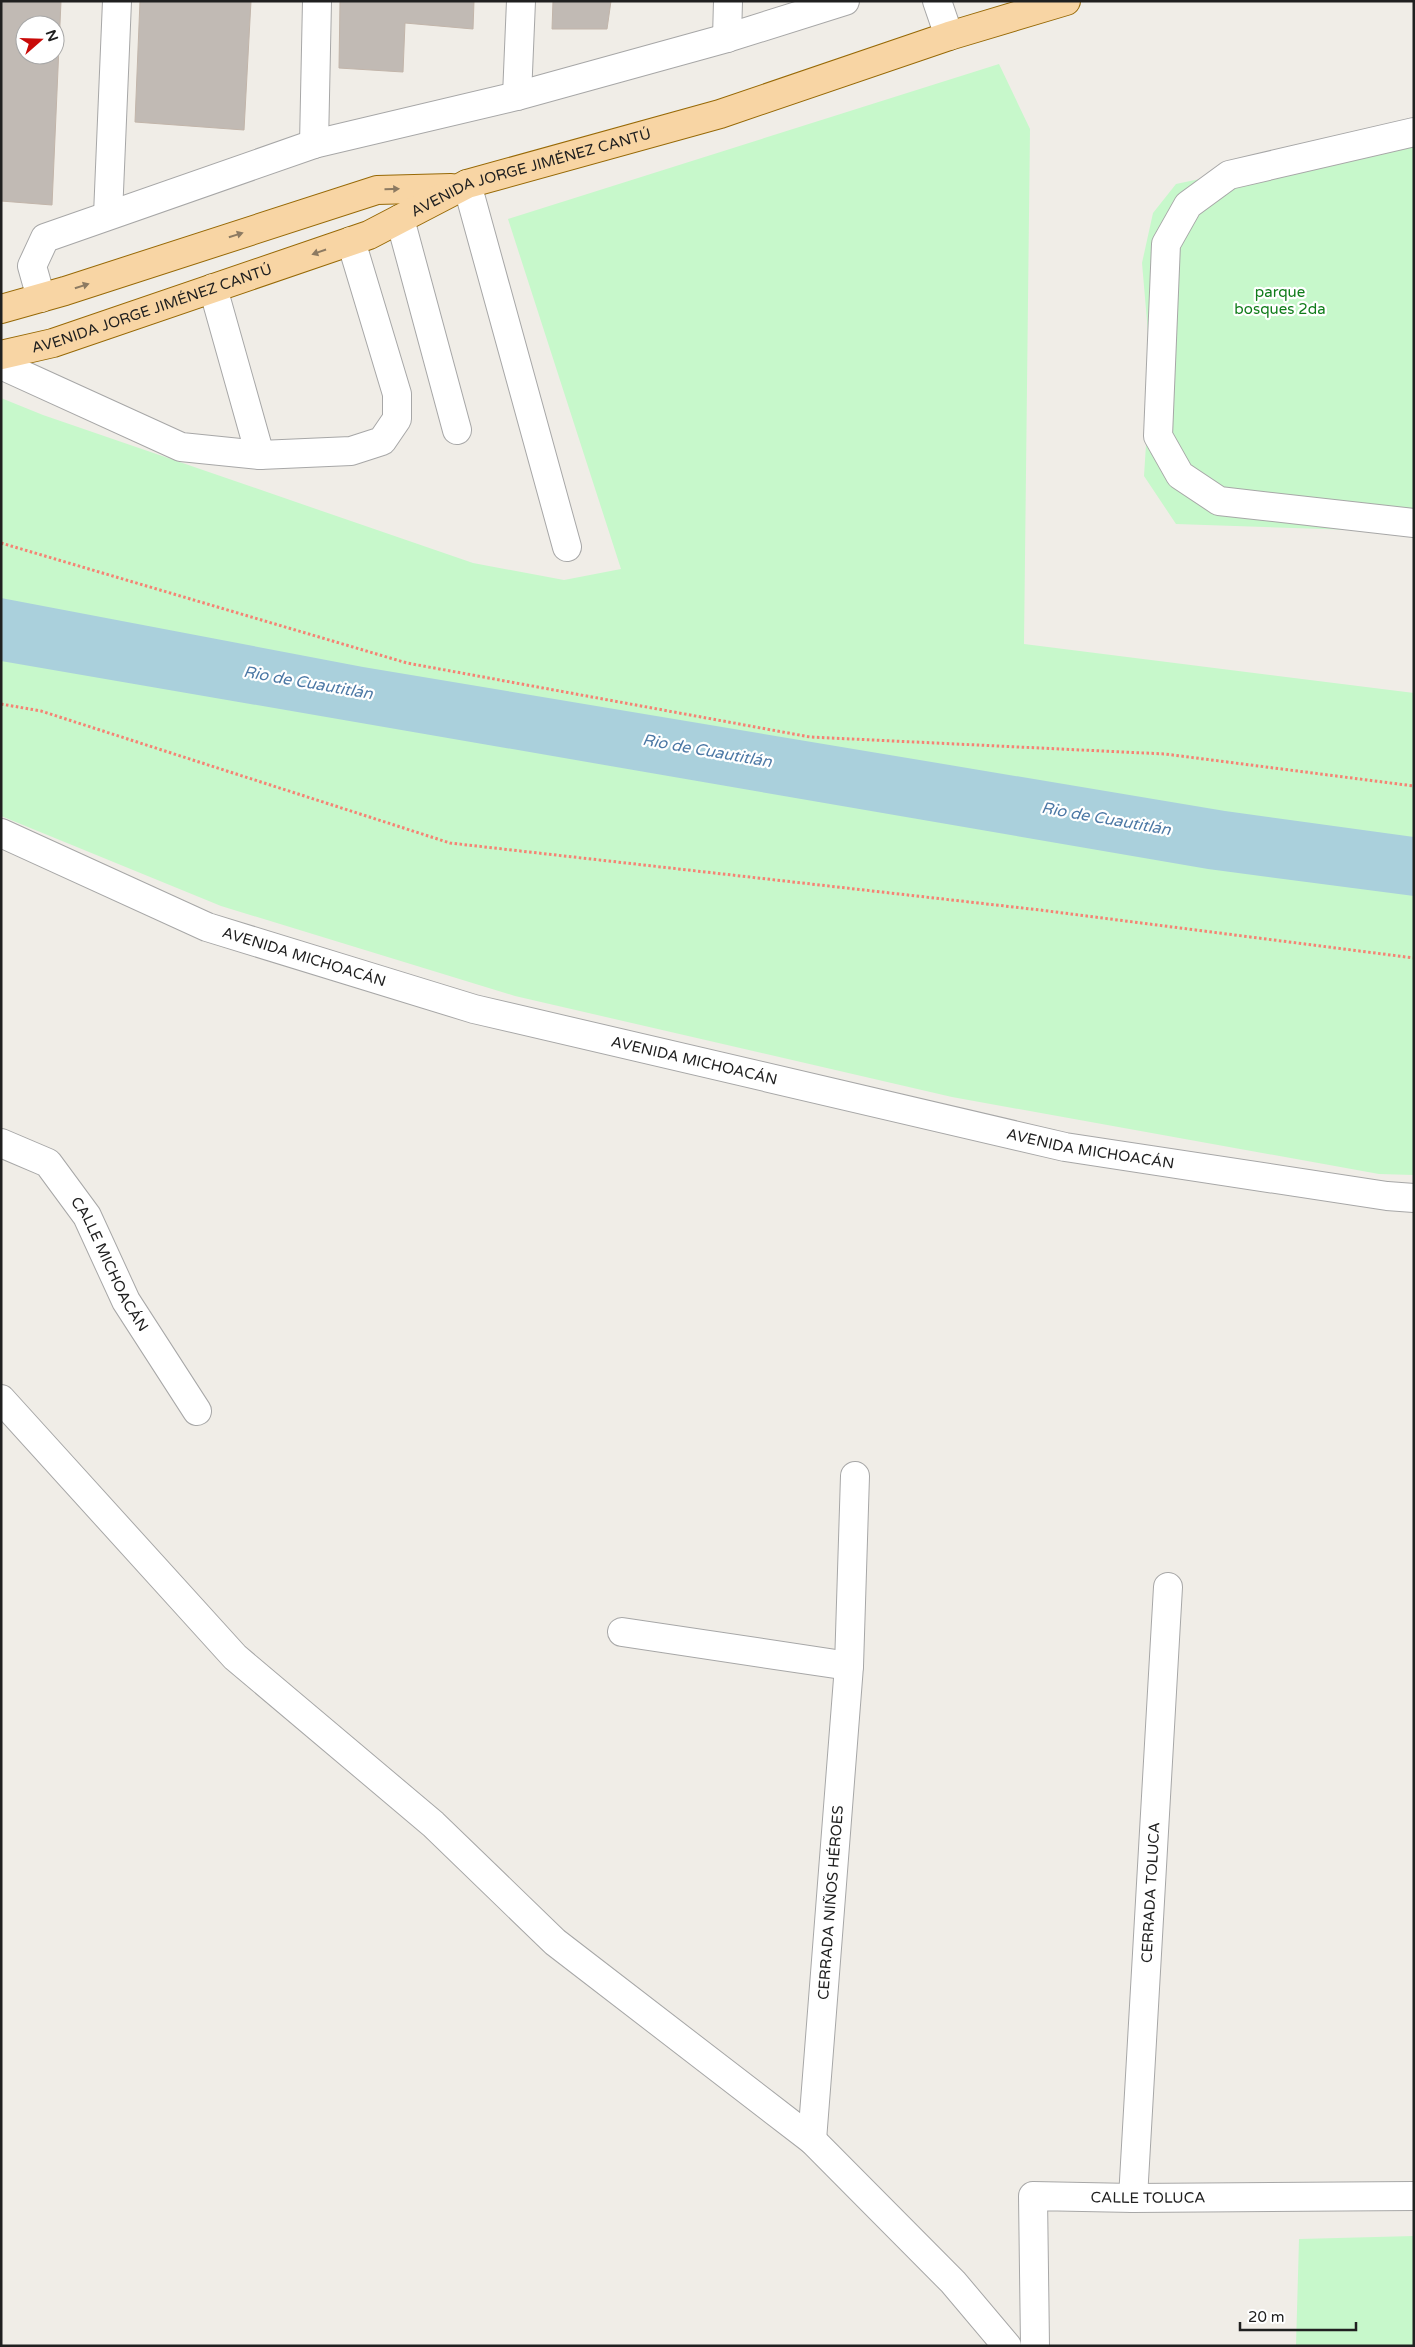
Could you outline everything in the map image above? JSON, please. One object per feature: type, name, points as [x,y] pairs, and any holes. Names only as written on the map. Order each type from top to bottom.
[{"type":"main road","name":"AVENIDA JORGE JIMÉNEZ CANTÚ","points":[[1,356],[53,343],[369,235],[463,186],[720,114],[950,36],[1066,1]]},
{"type":"main road","points":[[1,309],[41,298],[377,190],[463,186]]},
{"type":"street","points":[[108,215],[117,1]]},
{"type":"street","points":[[314,144],[317,1]]},
{"type":"street","points":[[517,96],[521,1]]},
{"type":"street","points":[[727,38],[728,1]]},
{"type":"street","points":[[41,298],[32,266],[45,238],[314,144],[517,96],[727,38],[845,1]]},
{"type":"street","points":[[937,1],[950,36]]},
{"type":"street","points":[[1414,132],[1229,175],[1188,205],[1166,244],[1158,436],[1180,476],[1219,501],[1414,523]]},
{"type":"street","points":[[463,186],[567,547]]},
{"type":"street","points":[[400,219],[457,430]]},
{"type":"street","points":[[1,366],[181,447],[260,455],[351,451],[382,441],[397,419],[397,394],[351,241]]},
{"type":"street","points":[[213,288],[260,455]]},
{"type":"street","name":"AVENIDA MICHOACÁN","points":[[1,833],[207,927],[474,1009],[1065,1147],[1387,1196],[1414,1198]]},
{"type":"street","name":"CALLE MICHOACÁN","points":[[1,1143],[48,1163],[88,1216],[126,1301],[197,1411]]},
{"type":"street","points":[[1,1399],[235,1657],[433,1824],[555,1942],[812,2140],[953,2282],[1007,2346]]},
{"type":"street","name":"CERRADA NIÑOS HÉROES","points":[[812,2140],[849,1666],[855,1476]]},
{"type":"street","name":"CERRADA TOLUCA","points":[[1133,2198],[1168,1588]]},
{"type":"street","points":[[622,1632],[849,1666]]},
{"type":"street","name":"CALLE TOLUCA","points":[[1035,2346],[1033,2196],[1133,2198],[1414,2196]]},
{"type":"path","points":[[1,543],[407,663],[810,737],[1165,754],[1414,786]]},
{"type":"path","points":[[1,704],[40,711],[450,843],[1040,910],[1414,958]]},
{"type":"green space","points":[[999,64],[1030,129],[1024,644],[1414,693],[1414,1175],[1379,1174],[952,1097],[515,996],[221,906],[1,816],[1,398],[43,415],[473,563],[564,580],[621,569],[508,219]]},
{"type":"green space","name":"parque bosques 2da","points":[[1414,134],[1414,532],[1176,524],[1144,476],[1151,367],[1142,263],[1153,213],[1176,184]]},
{"type":"green space","points":[[1414,2236],[1414,2346],[1296,2346],[1299,2239]]},
{"type":"water","name":"Rio de Cuautitlán","points":[[1,598],[363,667],[1225,811],[1414,837],[1414,896],[1208,869],[1,661]]},
{"type":"building","points":[[1,1],[61,1],[60,15],[15,15],[15,65],[58,65],[52,205],[1,201]]},
{"type":"building","points":[[140,1],[251,1],[244,130],[135,122]]},
{"type":"building","points":[[340,1],[474,1],[473,29],[405,23],[403,72],[339,68]]},
{"type":"building","points":[[553,1],[611,1],[607,29],[552,29]]}]
